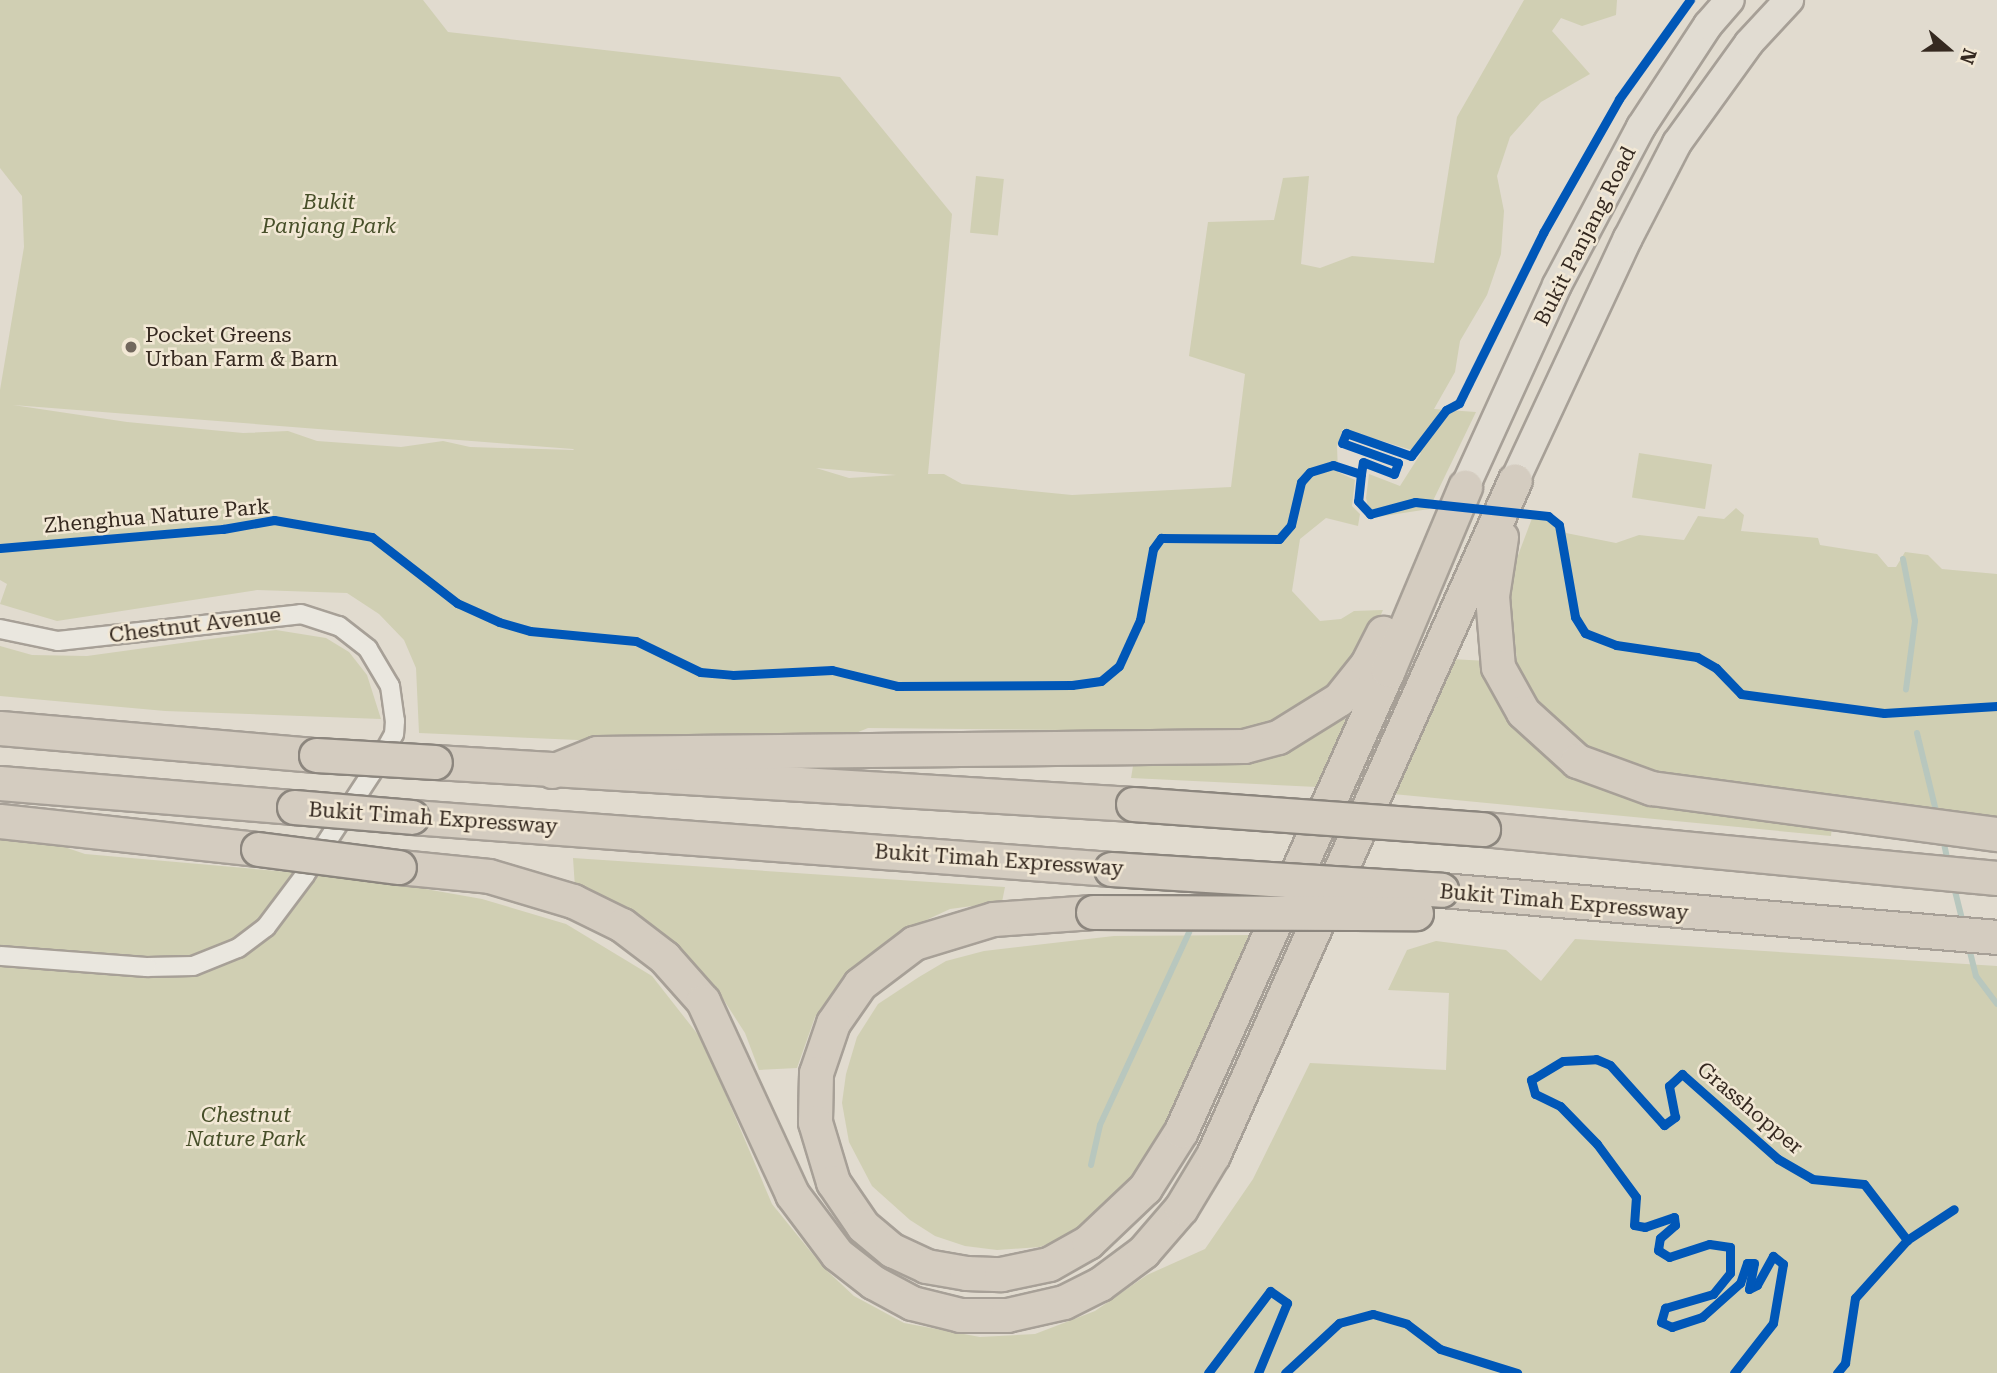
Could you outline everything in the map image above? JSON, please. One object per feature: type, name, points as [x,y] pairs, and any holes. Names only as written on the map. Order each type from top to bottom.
[{"type":"highway","points":[[1515,480],[1492,596],[1498,667],[1523,712],[1577,761],[1613,778],[1651,788],[1880,821],[1997,834]]},
{"type":"highway","points":[[0,821],[489,876],[573,901],[622,925],[664,957],[703,1001],[792,1194],[837,1254],[873,1282],[912,1303],[960,1315],[1007,1315],[1064,1302],[1100,1284],[1143,1252],[1181,1208],[1213,1155],[1264,1046],[1515,480]]},
{"type":"highway","points":[[1465,487],[1378,667],[1181,1131],[1145,1188],[1088,1242],[1049,1264],[1001,1274],[966,1273],[926,1266],[892,1250],[863,1226],[833,1182],[815,1122],[816,1073],[833,1023],[860,984],[914,943],[993,919],[1093,912],[1416,913],[1519,899]]},
{"type":"highway","points":[[552,771],[597,753],[1244,746],[1278,737],[1315,717],[1378,667]]},
{"type":"highway","points":[[0,728],[316,755],[552,771],[1133,804],[1483,828],[1997,878]]},
{"type":"highway","name":"Bukit Timah Expressway","points":[[0,783],[412,817],[1111,869],[1441,890],[1519,899],[1997,937]]},
{"type":"main road","name":"Bukit Panjang Road","points":[[1465,487],[1557,285],[1641,127],[1708,25],[1730,0]]},
{"type":"main road","name":"Bukit Panjang Road","points":[[1515,480],[1628,237],[1677,143],[1749,43],[1789,0]]},
{"type":"street","name":"Chestnut Avenue","points":[[0,629],[32,639],[58,641],[301,614],[339,626],[369,649],[390,686],[395,721],[394,734],[375,768],[305,875],[266,927],[238,948],[192,966],[147,967],[0,956]]},
{"type":"green space","name":"Bukit Panjang Park","points":[[0,0],[423,0],[448,32],[840,77],[952,214],[928,474],[944,474],[962,484],[1072,495],[1231,487],[1245,374],[1189,356],[1208,222],[1274,220],[1283,178],[1309,176],[1301,264],[1320,268],[1352,256],[1434,263],[1457,117],[1524,0],[1617,0],[1616,15],[1582,26],[1561,18],[1552,31],[1590,74],[1541,102],[1510,137],[1497,176],[1504,211],[1501,254],[1487,295],[1460,341],[1455,372],[1434,409],[1476,412],[1429,509],[1371,518],[1366,498],[1369,474],[1400,486],[1421,453],[1343,429],[1337,446],[1338,472],[1355,480],[1352,506],[1360,514],[1358,526],[1326,518],[1300,539],[1292,591],[1320,621],[1341,619],[1354,611],[1383,610],[1361,659],[1337,686],[1255,732],[868,728],[851,735],[625,742],[419,733],[416,668],[404,640],[379,614],[347,593],[257,590],[57,621],[0,604],[7,584],[0,580],[0,390],[24,247],[22,196],[0,168]],"holes":[[[13,405],[573,449],[574,450],[470,447],[443,441],[401,447],[317,441],[288,431],[243,433],[127,422]],[[816,468],[896,475],[849,478]]]},
{"type":"green space","points":[[976,176],[1004,179],[998,236],[970,233]]},
{"type":"green space","points":[[1639,453],[1712,465],[1705,509],[1632,497]]},
{"type":"green space","points":[[1736,508],[1744,515],[1741,531],[1818,538],[1820,545],[1877,554],[1888,567],[1896,567],[1905,552],[1928,555],[1942,569],[1997,574],[1997,820],[1676,779],[1597,755],[1564,733],[1537,704],[1518,671],[1510,596],[1517,558],[1534,513],[1549,514],[1563,523],[1566,533],[1616,543],[1639,535],[1684,540],[1698,516],[1724,519]]},
{"type":"green space","points":[[276,630],[326,638],[349,652],[367,675],[381,719],[165,711],[0,696],[0,646],[32,655],[87,656]]},
{"type":"green space","points":[[1451,659],[1487,661],[1528,736],[1832,826],[1831,836],[1393,794]]},
{"type":"green space","points":[[1336,716],[1349,721],[1317,787],[1131,778],[1133,766],[1223,762]]},
{"type":"green space","name":"Chestnut Nature Park","points":[[0,825],[85,854],[369,879],[482,899],[566,924],[652,976],[703,1041],[772,1204],[824,1268],[854,1296],[904,1323],[980,1337],[1035,1334],[1095,1311],[1147,1275],[1205,1249],[1253,1179],[1310,1063],[1446,1070],[1449,993],[1388,990],[1407,950],[1436,941],[1506,950],[1541,981],[1575,939],[1997,966],[1997,1373],[0,1373]]},
{"type":"green space","points":[[573,858],[1005,887],[1002,902],[950,909],[907,929],[848,973],[815,1017],[797,1068],[759,1070],[745,1033],[718,991],[675,949],[575,888]]},
{"type":"green space","points":[[1254,935],[1180,1105],[1138,1181],[1076,1232],[1040,1247],[997,1250],[965,1246],[935,1236],[910,1220],[872,1186],[849,1142],[842,1103],[846,1074],[857,1037],[878,1004],[919,977],[946,961],[984,951],[1114,936]]},
{"type":"waterway","points":[[1903,559],[1915,621],[1906,689]]},
{"type":"waterway","points":[[1917,733],[1937,815]]},
{"type":"waterway","points":[[1943,839],[1948,862]]},
{"type":"waterway","points":[[1953,883],[1963,923]]},
{"type":"waterway","points":[[1091,1165],[1100,1125],[1189,932]]},
{"type":"waterway","points":[[1968,944],[1976,976],[1997,1004]]},
{"type":"cycle path","points":[[1361,474],[1363,462],[1394,474],[1398,463],[1342,443],[1346,433],[1411,456],[1446,410],[1459,403],[1543,233],[1619,99],[1690,0]]},
{"type":"cycle path","name":"Zhenghua Nature Park","points":[[0,548],[223,529],[274,520],[372,537],[457,603],[499,622],[530,631],[636,641],[700,672],[733,675],[832,670],[897,686],[1072,685],[1101,681],[1119,666],[1140,620],[1153,549],[1161,538],[1279,539],[1291,525],[1301,482],[1310,472],[1333,465],[1361,474],[1358,501],[1370,514],[1415,502],[1548,516],[1559,525],[1575,617],[1585,633],[1616,645],[1697,657],[1716,668],[1741,694],[1884,713],[1997,706]]},
{"type":"cycle path","name":"Grasshopper","points":[[1734,1373],[1773,1323],[1783,1264],[1773,1256],[1757,1285],[1749,1289],[1754,1263],[1747,1263],[1740,1283],[1702,1317],[1672,1327],[1661,1322],[1665,1308],[1713,1294],[1730,1273],[1730,1247],[1709,1244],[1669,1257],[1658,1250],[1660,1238],[1675,1225],[1674,1217],[1645,1227],[1634,1225],[1636,1197],[1597,1144],[1560,1106],[1535,1094],[1531,1080],[1563,1061],[1596,1059],[1610,1065],[1664,1125],[1675,1117],[1669,1086],[1682,1074],[1778,1159],[1812,1179],[1864,1184],[1907,1240]]},
{"type":"cycle path","points":[[1837,1373],[1845,1363],[1855,1298],[1907,1240],[1954,1209]]},
{"type":"cycle path","points":[[1208,1373],[1270,1291],[1287,1303],[1258,1373]]},
{"type":"cycle path","points":[[1285,1373],[1339,1323],[1373,1314],[1407,1324],[1440,1349],[1517,1373]]},
{"type":"place","name":"Pocket Greens Urban Farm & Barn","points":[[131,347]]}]
